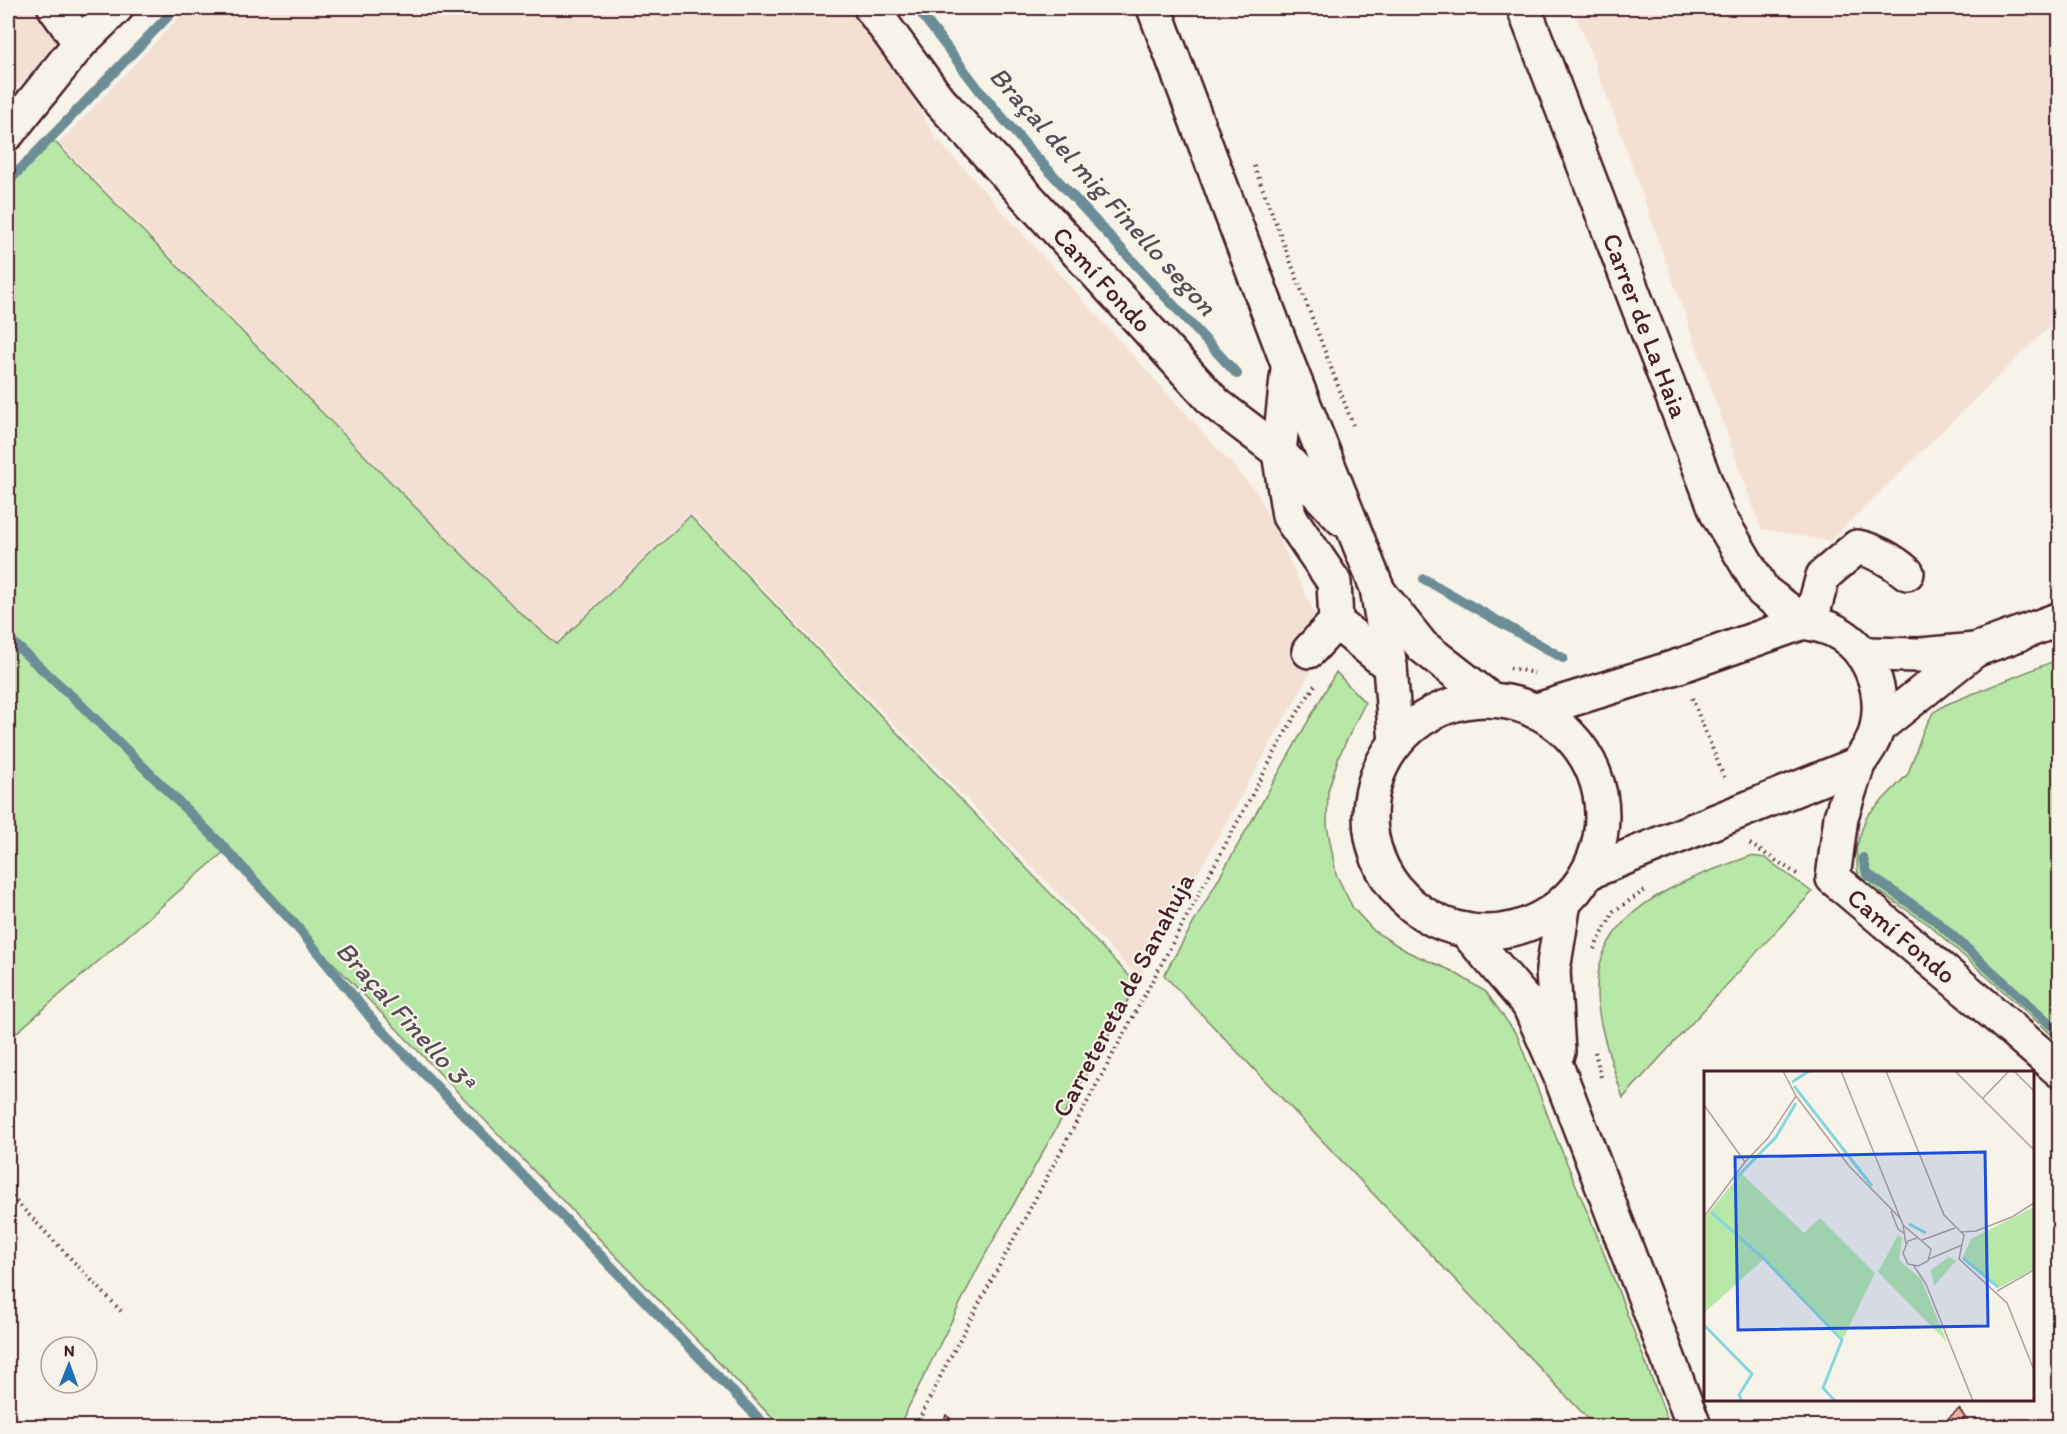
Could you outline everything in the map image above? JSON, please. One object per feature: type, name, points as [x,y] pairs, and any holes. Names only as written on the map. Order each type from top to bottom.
[{"type":"street","points":[[55,8],[80,43]]},
{"type":"street","points":[[8,133],[80,43],[116,8]]},
{"type":"street","name":"Camí Fondo","points":[[871,8],[937,98],[1216,404],[1279,452],[1355,532]]},
{"type":"street","points":[[1154,8],[1288,364],[1377,588],[1390,666],[1396,743]]},
{"type":"street","name":"Carrer de La Haia","points":[[1524,8],[1718,514],[1763,591],[1807,622],[1837,632],[1850,641],[1862,654],[1875,676],[1881,702],[1877,728]]},
{"type":"street","points":[[1288,364],[1279,452],[1289,516],[1334,582],[1336,622],[1314,666]]},
{"type":"street","points":[[1534,711],[1679,666],[1807,622],[1823,576],[1857,547],[1875,550],[1907,573]]},
{"type":"street","points":[[1377,588],[1422,646],[1491,700]]},
{"type":"street","points":[[1862,654],[1921,655],[1975,650],[2060,619]]},
{"type":"street","points":[[1336,622],[1390,666]]},
{"type":"street","points":[[1587,873],[1858,764],[1870,747],[1877,728],[1975,650]]},
{"type":"street","points":[[1491,700],[1513,703],[1534,711],[1558,725],[1577,744],[1592,767],[1600,794],[1602,821],[1598,848],[1587,873],[1564,902],[1543,918],[1518,928],[1492,932],[1465,930],[1439,923],[1416,909],[1397,891],[1382,868],[1376,852],[1369,817],[1372,791],[1381,766],[1396,743],[1415,724],[1438,710],[1464,702],[1491,700]]},
{"type":"street","name":"Camí Fondo","points":[[1858,764],[1841,817],[1833,878],[2060,1071]]},
{"type":"street","points":[[1560,1075],[1552,970],[1564,902]]},
{"type":"street","points":[[1465,930],[1529,1005],[1560,1075],[1694,1426]]},
{"type":"path","name":"Carretereta de Sanahuja","points":[[916,1426],[944,1369],[1277,749],[1314,666]]},
{"type":"path","points":[[8,1193],[121,1311]]},
{"type":"shaded area","points":[[8,8],[89,8],[8,98]]},
{"type":"shaded area","points":[[188,8],[849,8],[910,92],[935,137],[1256,491],[1328,641],[1139,978],[690,513],[557,642],[518,610],[59,143]]},
{"type":"shaded area","points":[[1573,8],[2059,8],[2059,317],[1830,541],[1761,529],[1614,115]]},
{"type":"green space","points":[[48,138],[56,143],[517,610],[557,644],[690,516],[1137,984],[979,1266],[899,1426],[780,1426],[225,851],[8,1040],[8,180]]},
{"type":"green space","points":[[2059,659],[2059,1041],[1929,925],[1858,877],[1856,848],[1866,817],[1908,774],[1923,731],[1933,713],[1945,705]]},
{"type":"green space","points":[[1336,672],[1365,703],[1339,756],[1328,791],[1327,825],[1336,874],[1353,908],[1374,931],[1408,952],[1452,971],[1486,992],[1517,1035],[1670,1426],[1595,1426],[1164,975]]},
{"type":"green space","points":[[1751,856],[1765,858],[1812,892],[1623,1098],[1606,1045],[1597,991],[1600,962],[1611,938],[1628,918],[1649,901],[1700,875]]},
{"type":"building","points":[[1959,1409],[1971,1426],[1939,1426]]},
{"type":"building","points":[[946,1415],[959,1426],[942,1426]]},
{"type":"waterway","name":"Braçal Finello 3ª","points":[[8,182],[176,8]]},
{"type":"waterway","name":"Braçal del mig Finello segon","points":[[917,8],[980,91],[1029,149],[1237,374]]},
{"type":"waterway","name":"Braçal del mig Finello segon","points":[[1424,579],[1563,658]]},
{"type":"waterway","name":"Braçal Finello 3ª","points":[[8,638],[77,701],[218,841],[298,928],[375,1023],[766,1426]]},
{"type":"waterway","name":"Braçal del mig Finello segon","points":[[1863,858],[1867,874],[1935,920],[2060,1033]]}]
